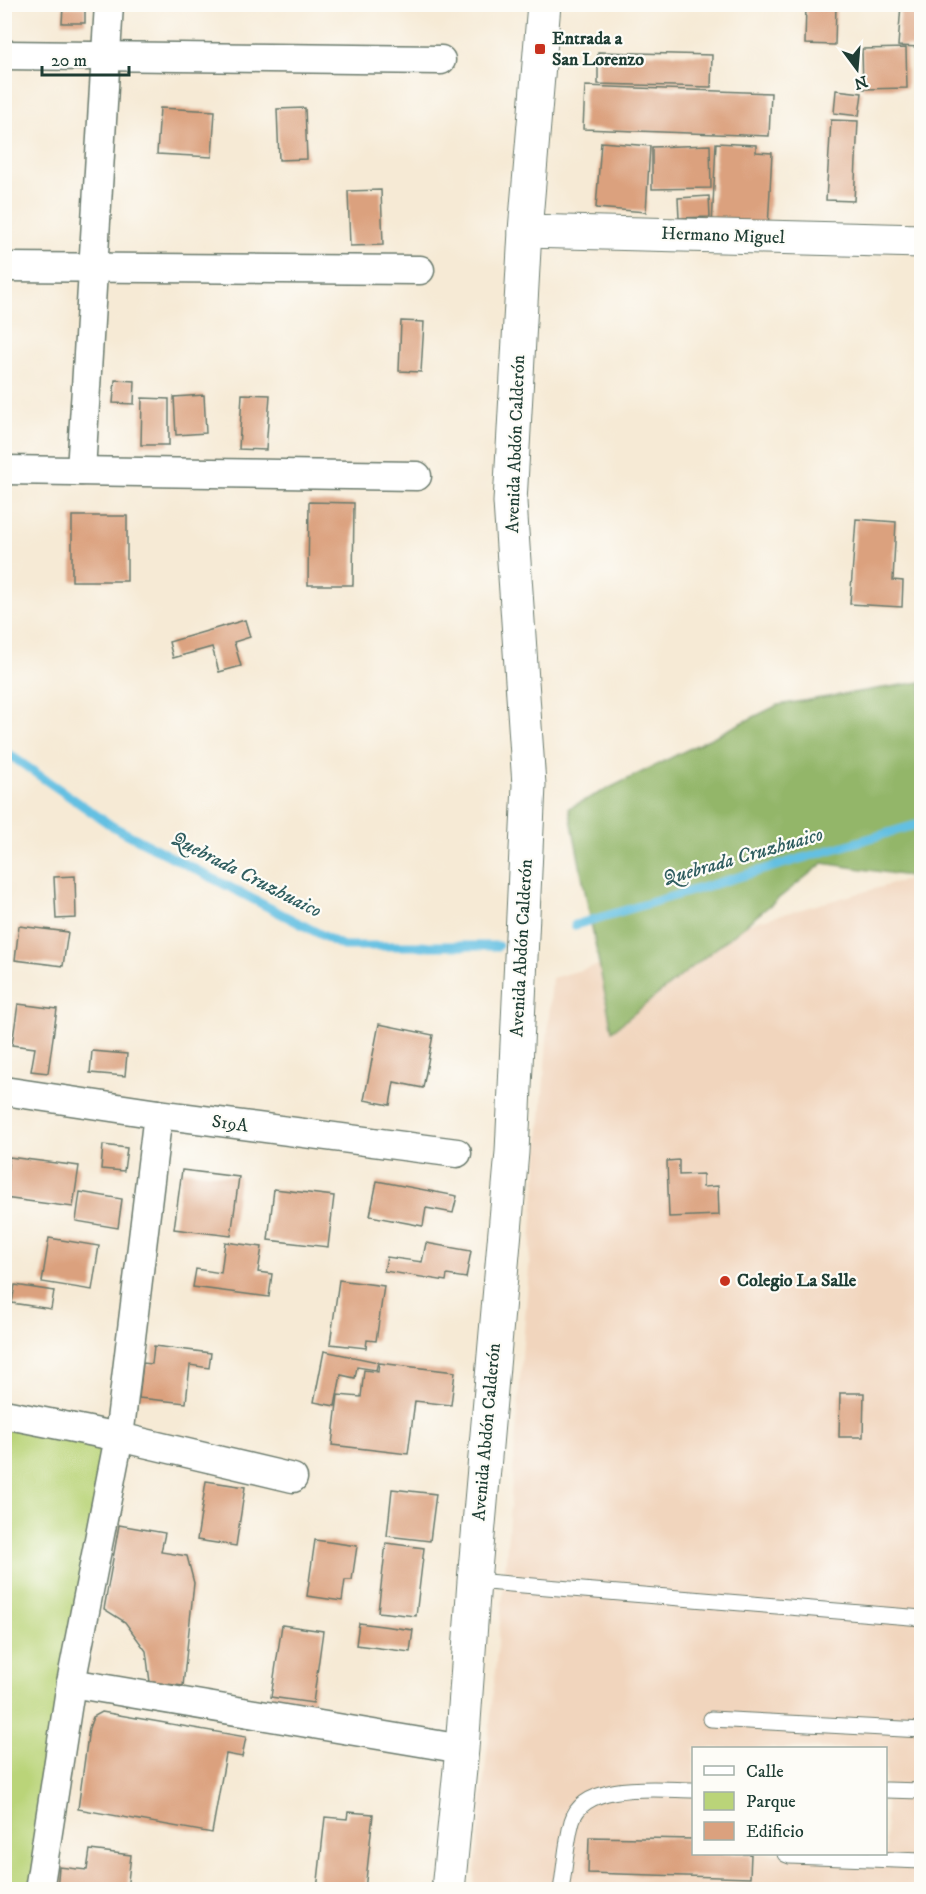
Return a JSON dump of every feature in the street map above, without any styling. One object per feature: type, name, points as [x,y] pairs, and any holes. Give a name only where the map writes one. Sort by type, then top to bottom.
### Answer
[{"type":"street","points":[[81,471],[109,4]]},
{"type":"street","name":"Avenida Abdón Calderón","points":[[448,1890],[512,1152],[530,785],[510,502],[525,231],[544,4]]},
{"type":"street","points":[[4,55],[441,60]]},
{"type":"street","name":"Hermano Miguel","points":[[525,231],[921,241]]},
{"type":"street","points":[[4,267],[420,270]]},
{"type":"street","points":[[4,470],[417,476]]},
{"type":"street","name":"S19A","points":[[4,1091],[158,1114],[457,1153]]},
{"type":"street","points":[[39,1890],[71,1683],[119,1437],[158,1114]]},
{"type":"street","points":[[4,1414],[119,1437],[292,1478]]},
{"type":"street","points":[[71,1683],[462,1749]]},
{"type":"lane","points":[[474,1581],[921,1618]]},
{"type":"lane","points":[[711,1719],[921,1730]]},
{"type":"lane","points":[[561,1890],[573,1819],[584,1805],[602,1795],[618,1790],[692,1790]]},
{"type":"lane","points":[[887,1791],[921,1791]]},
{"type":"lane","points":[[788,1855],[921,1861]]},
{"type":"shaded area","name":"Colegio La Salle","points":[[921,876],[921,1889],[473,1890],[504,1583],[552,978]]},
{"type":"green space","points":[[921,682],[921,878],[823,863],[612,1031],[569,808],[778,705]]},
{"type":"green space","points":[[4,1414],[119,1437],[39,1889],[5,1889]]},
{"type":"building","points":[[806,4],[836,4],[835,45],[805,44]]},
{"type":"building","points":[[901,4],[922,4],[921,47],[898,46]]},
{"type":"building","points":[[63,7],[85,7],[85,23],[62,23]]},
{"type":"building","points":[[906,48],[907,88],[863,89],[862,49]]},
{"type":"building","points":[[598,52],[712,55],[711,87],[598,84]]},
{"type":"building","points":[[585,86],[771,93],[769,136],[583,129]]},
{"type":"building","points":[[836,90],[862,93],[859,116],[834,113]]},
{"type":"building","points":[[160,108],[215,111],[212,157],[157,154]]},
{"type":"building","points":[[305,108],[307,159],[279,160],[277,109]]},
{"type":"building","points":[[831,120],[858,121],[854,201],[826,200]]},
{"type":"building","points":[[601,142],[650,146],[646,212],[596,208]]},
{"type":"building","points":[[716,143],[756,145],[756,152],[772,153],[768,228],[712,226]]},
{"type":"building","points":[[710,145],[711,188],[652,189],[652,147]]},
{"type":"building","points":[[381,190],[383,245],[350,246],[348,191]]},
{"type":"building","points":[[709,196],[710,217],[679,218],[678,198]]},
{"type":"building","points":[[401,321],[424,322],[421,372],[399,371]]},
{"type":"building","points":[[115,380],[135,381],[134,404],[113,403]]},
{"type":"building","points":[[242,394],[270,395],[266,450],[239,449]]},
{"type":"building","points":[[204,395],[206,433],[176,435],[174,397]]},
{"type":"building","points":[[142,398],[169,399],[169,445],[141,445]]},
{"type":"building","points":[[309,502],[354,503],[353,585],[308,585]]},
{"type":"building","points":[[72,516],[127,516],[127,581],[72,581]]},
{"type":"building","points":[[856,519],[896,522],[893,580],[903,581],[902,607],[850,604]]},
{"type":"building","points":[[245,620],[250,637],[234,642],[241,666],[219,672],[212,647],[173,658],[169,642]]},
{"type":"building","points":[[75,876],[76,918],[56,919],[54,877]]},
{"type":"building","points":[[19,926],[68,932],[63,966],[15,960]]},
{"type":"building","points":[[18,1004],[57,1009],[48,1073],[31,1071],[35,1048],[12,1045]]},
{"type":"building","points":[[379,1024],[433,1035],[423,1088],[394,1082],[390,1105],[364,1100]]},
{"type":"building","points":[[92,1051],[127,1054],[125,1076],[90,1073]]},
{"type":"building","points":[[103,1145],[127,1148],[124,1171],[101,1169]]},
{"type":"building","points":[[9,1157],[79,1166],[73,1207],[4,1198],[4,1174],[7,1174]]},
{"type":"building","points":[[679,1160],[679,1175],[703,1174],[703,1187],[718,1186],[719,1215],[669,1217],[667,1161]]},
{"type":"building","points":[[182,1170],[239,1177],[231,1236],[174,1229]]},
{"type":"building","points":[[377,1181],[457,1196],[453,1213],[426,1208],[423,1226],[370,1216]]},
{"type":"building","points":[[274,1189],[334,1196],[328,1247],[268,1240]]},
{"type":"building","points":[[80,1192],[122,1199],[118,1228],[76,1221]]},
{"type":"building","points":[[49,1238],[99,1246],[92,1290],[42,1282]]},
{"type":"building","points":[[225,1242],[262,1247],[258,1272],[272,1274],[269,1297],[193,1287],[196,1269],[221,1273]]},
{"type":"building","points":[[426,1243],[471,1251],[466,1278],[447,1275],[446,1281],[384,1271],[387,1257],[422,1262]]},
{"type":"building","points":[[339,1280],[384,1286],[376,1341],[367,1340],[366,1348],[330,1344]]},
{"type":"building","points":[[15,1285],[54,1291],[51,1309],[12,1303]]},
{"type":"building","points":[[154,1346],[211,1353],[209,1368],[190,1365],[186,1403],[139,1398],[143,1363],[152,1364]]},
{"type":"building","points":[[324,1351],[378,1362],[376,1370],[357,1367],[355,1378],[341,1375],[335,1406],[314,1402]]},
{"type":"building","points":[[379,1363],[455,1372],[451,1405],[415,1401],[408,1454],[332,1445],[338,1395],[361,1397],[364,1370],[378,1372]]},
{"type":"building","points":[[840,1393],[864,1393],[863,1437],[839,1437]]},
{"type":"building","points":[[206,1481],[245,1487],[236,1546],[197,1540]]},
{"type":"building","points":[[392,1489],[436,1494],[430,1541],[387,1536]]},
{"type":"building","points":[[119,1525],[165,1533],[161,1552],[187,1556],[194,1583],[183,1686],[150,1682],[146,1651],[125,1622],[104,1609]]},
{"type":"building","points":[[315,1540],[357,1546],[352,1580],[345,1580],[342,1601],[307,1596]]},
{"type":"building","points":[[386,1543],[424,1548],[416,1616],[378,1612]]},
{"type":"building","points":[[359,1623],[413,1630],[410,1652],[356,1645]]},
{"type":"building","points":[[282,1625],[323,1631],[313,1703],[271,1697]]},
{"type":"building","points":[[102,1712],[246,1737],[242,1757],[226,1754],[212,1833],[78,1809],[89,1728],[93,1717]]},
{"type":"building","points":[[348,1812],[373,1814],[365,1890],[317,1890],[325,1817],[347,1819]]},
{"type":"building","points":[[589,1837],[692,1839],[692,1855],[751,1855],[750,1878],[588,1873]]},
{"type":"building","points":[[90,1850],[131,1855],[127,1890],[57,1890],[59,1867],[87,1870]]},
{"type":"waterway","name":"Quebrada Cruzhuaico","points":[[4,751],[112,826],[343,946],[498,946]]},
{"type":"waterway","name":"Quebrada Cruzhuaico","points":[[575,925],[922,823]]},
{"type":"place","name":"Entrada a San Lorenzo","points":[[540,49]]},
{"type":"place","name":"Colegio La Salle","points":[[725,1281]]}]
